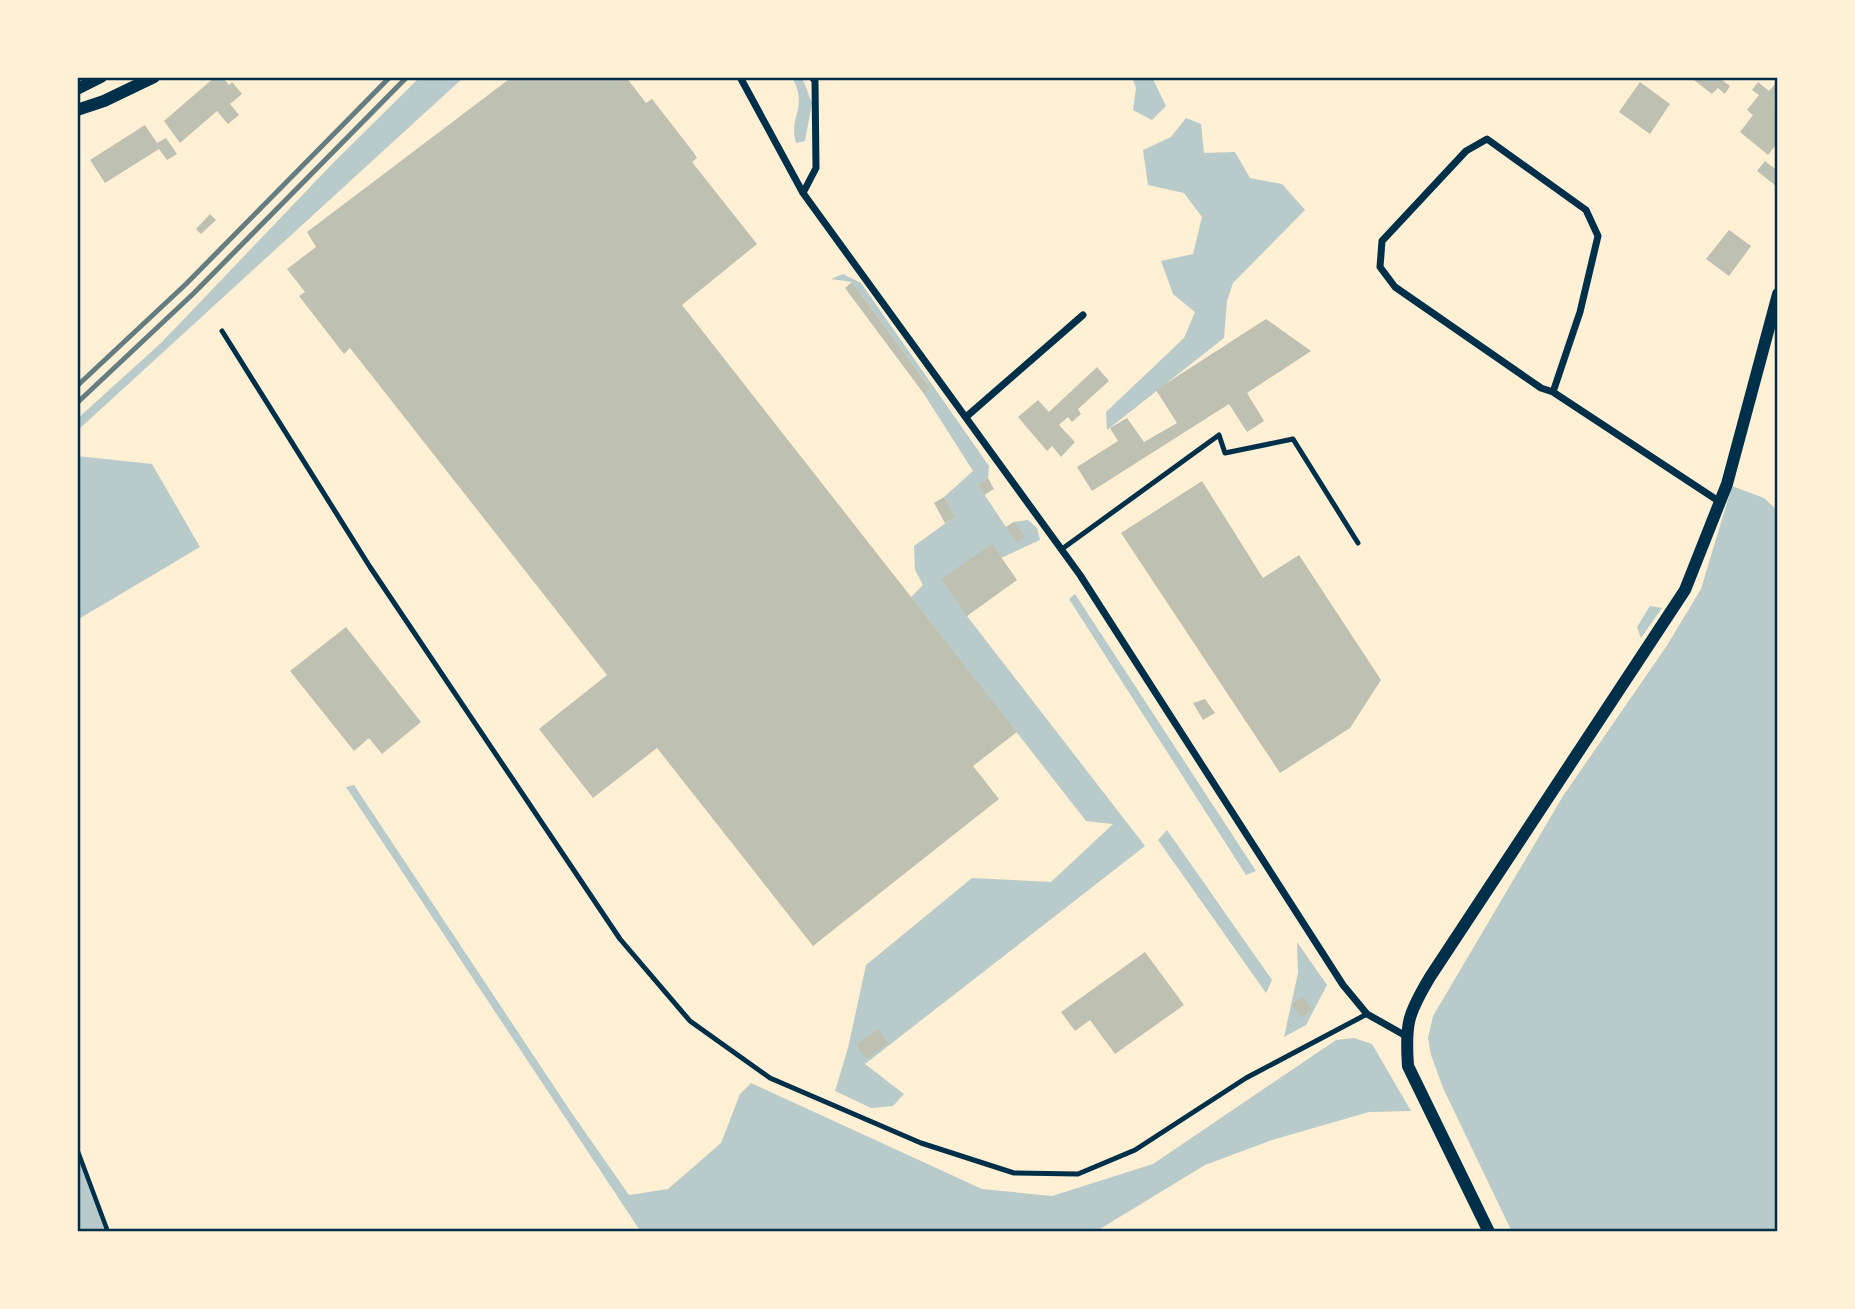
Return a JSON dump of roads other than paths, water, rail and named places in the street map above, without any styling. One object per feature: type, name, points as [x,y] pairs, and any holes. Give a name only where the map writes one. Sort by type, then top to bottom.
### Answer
[{"type":"street","points":[[77,89],[101,77]]},
{"type":"street","points":[[77,110],[104,101],[139,81],[154,77]]},
{"type":"street","points":[[740,77],[803,193],[1080,575],[1329,964],[1367,1014],[1406,1036]]},
{"type":"street","points":[[803,193],[816,168],[815,81],[812,77]]},
{"type":"street","points":[[1553,392],[1580,312],[1598,236],[1586,210],[1487,139],[1466,152],[1382,241],[1380,267],[1395,287],[1541,388],[1553,392],[1720,502]]},
{"type":"street","points":[[1489,1232],[1408,1066],[1406,1036],[1411,1012],[1430,978],[1685,590],[1727,484],[1778,293]]},
{"type":"street","points":[[966,417],[1083,315]]},
{"type":"lane","points":[[222,331],[370,568],[621,939],[690,1021],[770,1078],[921,1143],[1014,1173],[1078,1174],[1135,1150],[1246,1078],[1367,1014]]},
{"type":"lane","points":[[1062,549],[1219,435],[1225,453],[1293,439],[1358,543]]},
{"type":"railway","points":[[77,386],[186,284],[390,77]]},
{"type":"railway","points":[[77,403],[194,293],[407,77]]}]
